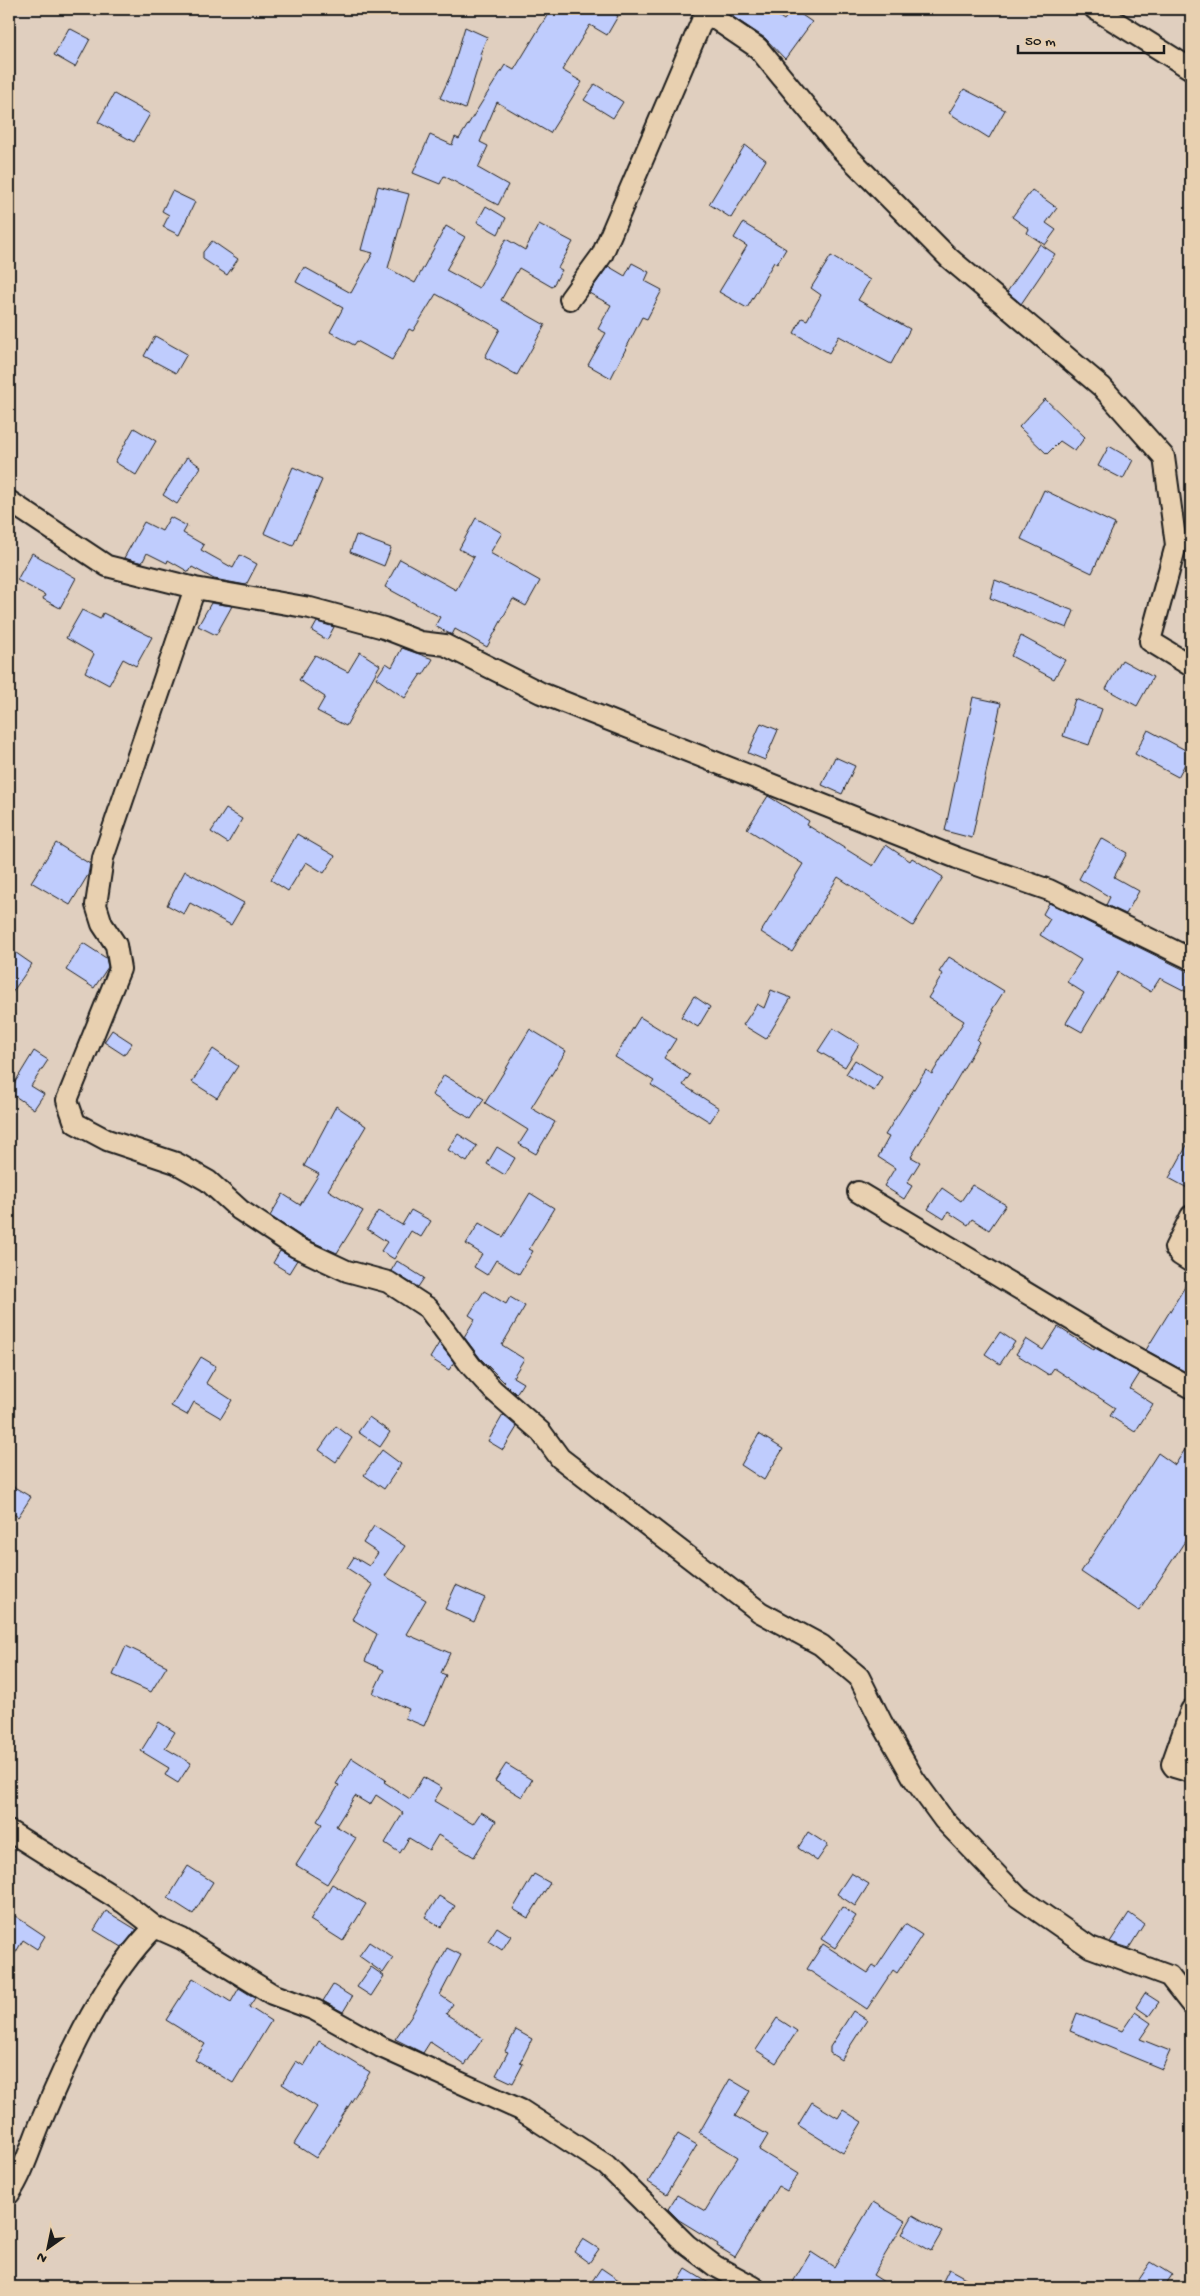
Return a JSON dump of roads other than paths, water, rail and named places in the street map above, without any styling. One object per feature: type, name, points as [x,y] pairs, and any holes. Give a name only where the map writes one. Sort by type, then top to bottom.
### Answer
[{"type":"street","points":[[1095,9],[1191,69]]},
{"type":"street","points":[[570,299],[602,256],[706,10],[758,48],[839,147],[949,258],[1102,387],[1164,457],[1176,545],[1150,640],[1191,666]]},
{"type":"street","points":[[9,501],[107,566],[195,588],[310,608],[384,628],[420,642],[445,645],[541,693],[568,704],[957,858],[1049,890],[1191,959]]},
{"type":"street","points":[[195,588],[103,858],[96,906],[102,924],[116,945],[120,969],[67,1100],[75,1123],[107,1140],[176,1163],[208,1181],[240,1210],[296,1247],[347,1271],[388,1282],[428,1308],[471,1366],[493,1390],[541,1432],[560,1458],[760,1612],[821,1645],[859,1677],[882,1723],[914,1779],[944,1820],[1018,1896],[1090,1947],[1169,1976],[1191,2004]]},
{"type":"street","points":[[858,1192],[1120,1349],[1191,1388]]},
{"type":"street","points":[[1191,1216],[1175,1248],[1180,1255],[1191,1262]]},
{"type":"street","points":[[1191,1710],[1172,1764],[1174,1767],[1191,1772]]},
{"type":"street","points":[[9,1831],[124,1903],[155,1927],[182,1939],[272,1994],[315,2010],[381,2047],[521,2110],[606,2165],[687,2245],[715,2266],[754,2287]]},
{"type":"street","points":[[9,2194],[67,2062],[97,2004],[144,1939],[155,1927]]}]
